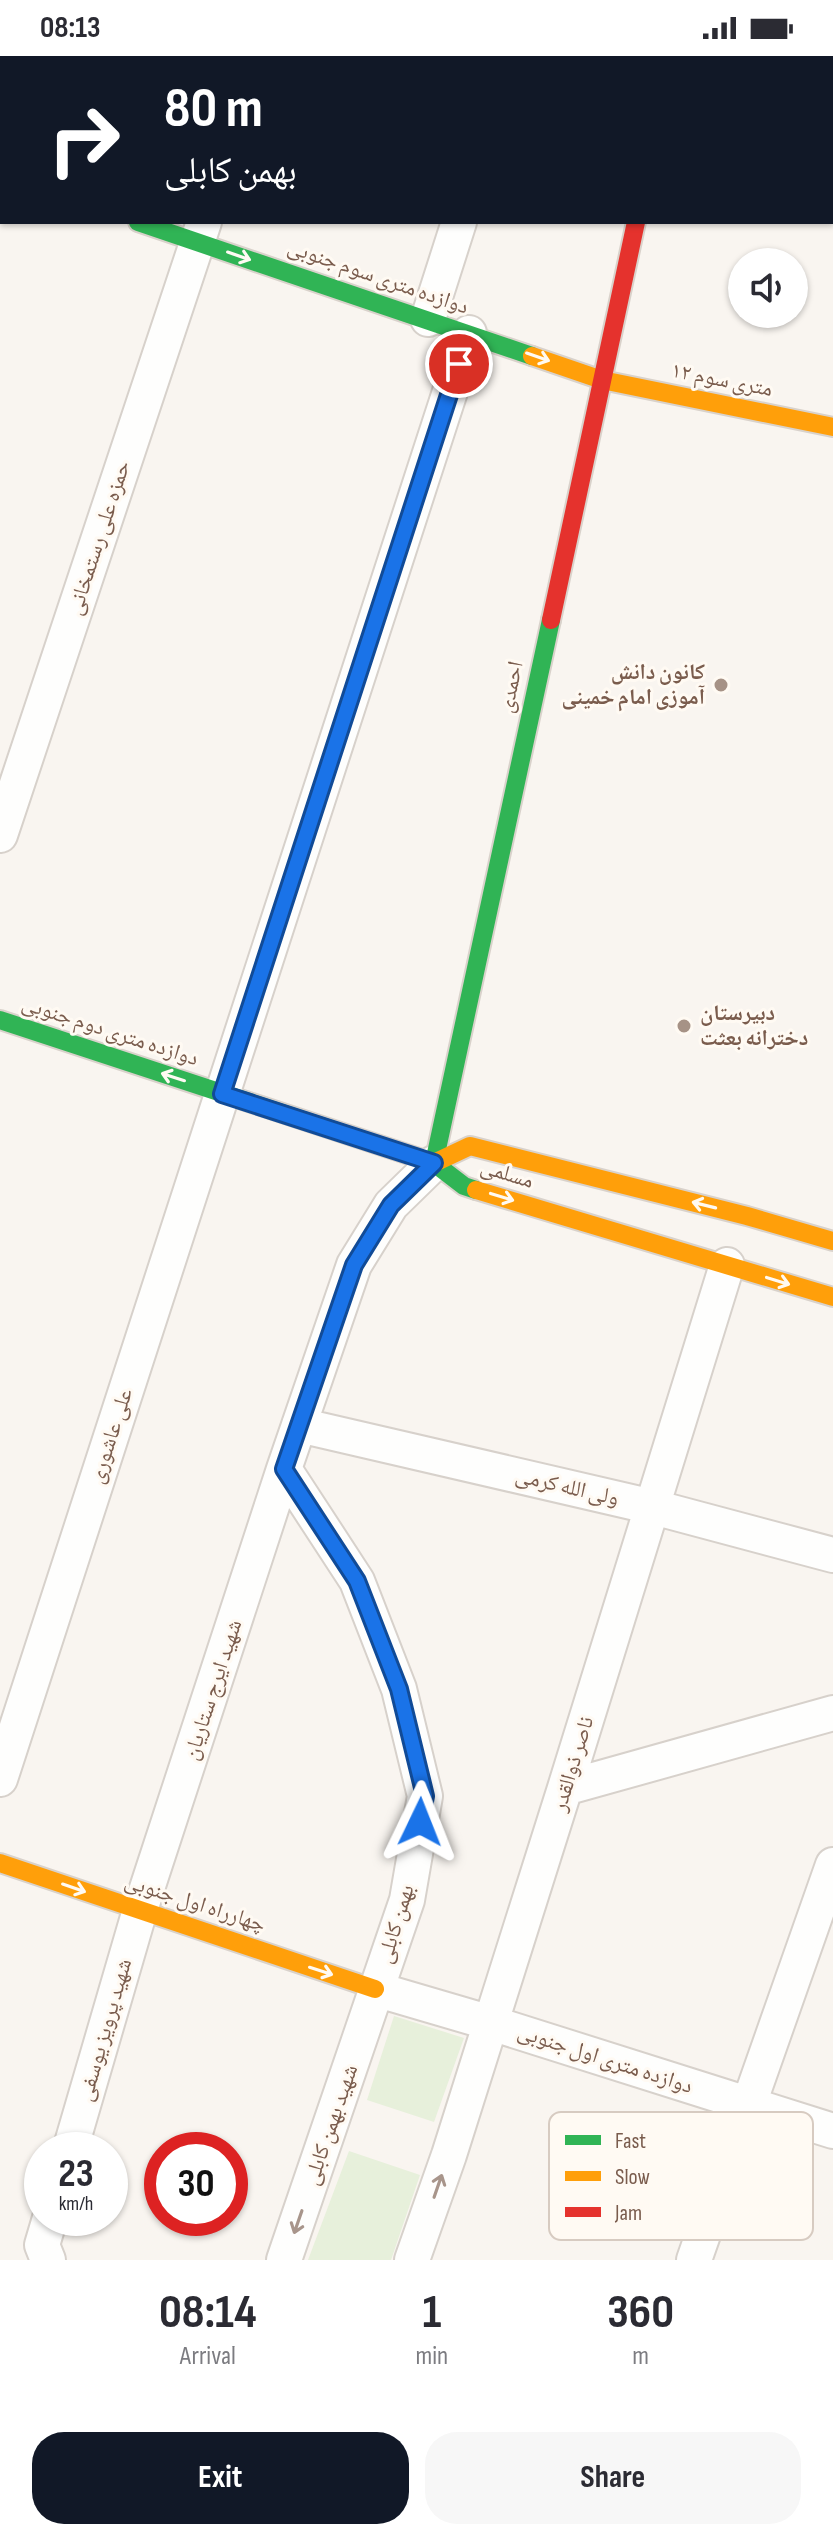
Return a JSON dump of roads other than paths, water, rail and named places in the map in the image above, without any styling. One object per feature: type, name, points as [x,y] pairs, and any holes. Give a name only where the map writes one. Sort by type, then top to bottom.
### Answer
[{"type":"main road","name":"دوازده متری سوم جنوبی","points":[[151,224],[201,232],[428,319],[602,380]]},
{"type":"main road","name":"احمدی","points":[[434,1163],[636,224]]},
{"type":"main road","name":"۱۲ متری سوم","points":[[602,380],[833,427]]},
{"type":"main road","name":"دوازده متری دوم جنوبی","points":[[0,1020],[434,1163]]},
{"type":"main road","name":"مسلمی","points":[[833,1241],[747,1216],[470,1146],[434,1163],[464,1186],[833,1297]]},
{"type":"main road","name":"چهارراه اول جنوبی","points":[[0,1863],[375,1989]]},
{"type":"street","points":[[428,319],[458,224]]},
{"type":"street","name":"حمزه علی رستمخانی","points":[[0,835],[201,232]]},
{"type":"street","name":"علی عاشوری","points":[[0,1779],[469,333]]},
{"type":"street","points":[[284,1469],[354,1265],[391,1205],[434,1163]]},
{"type":"street","name":"ناصر ذوالقدر","points":[[412,2260],[491,2023],[727,1265]]},
{"type":"street","name":"ولی الله کرمی","points":[[299,1425],[653,1507],[833,1555]]},
{"type":"street","name":"شهید ایرج ستاریان","points":[[140,1910],[284,1469]]},
{"type":"street","name":"بهمن کابلی","points":[[284,1469],[357,1581],[399,1689],[425,1796],[407,1900],[375,1989]]},
{"type":"street","points":[[565,1788],[833,1713]]},
{"type":"street","points":[[746,2112],[833,1865]]},
{"type":"street","name":"شهید پرویز یوسفی","points":[[75,2132],[140,1910]]},
{"type":"street","name":"دوازده متری اول جنوبی","points":[[375,1989],[771,2112]]},
{"type":"street","name":"شهید بهمن کابلی","points":[[284,2260],[375,1989]]},
{"type":"street","name":"دوازده متری اول جنوبی","points":[[813,2125],[833,2131]]},
{"type":"street","points":[[45,2236],[42,2245],[48,2260]]},
{"type":"street","points":[[694,2260],[701,2240]]},
{"type":"place","name":"کانون دانش آموزی امام خمینی","points":[[721,685]]},
{"type":"place","name":"دبیرستان دخترانه بعثت","points":[[684,1026]]}]
